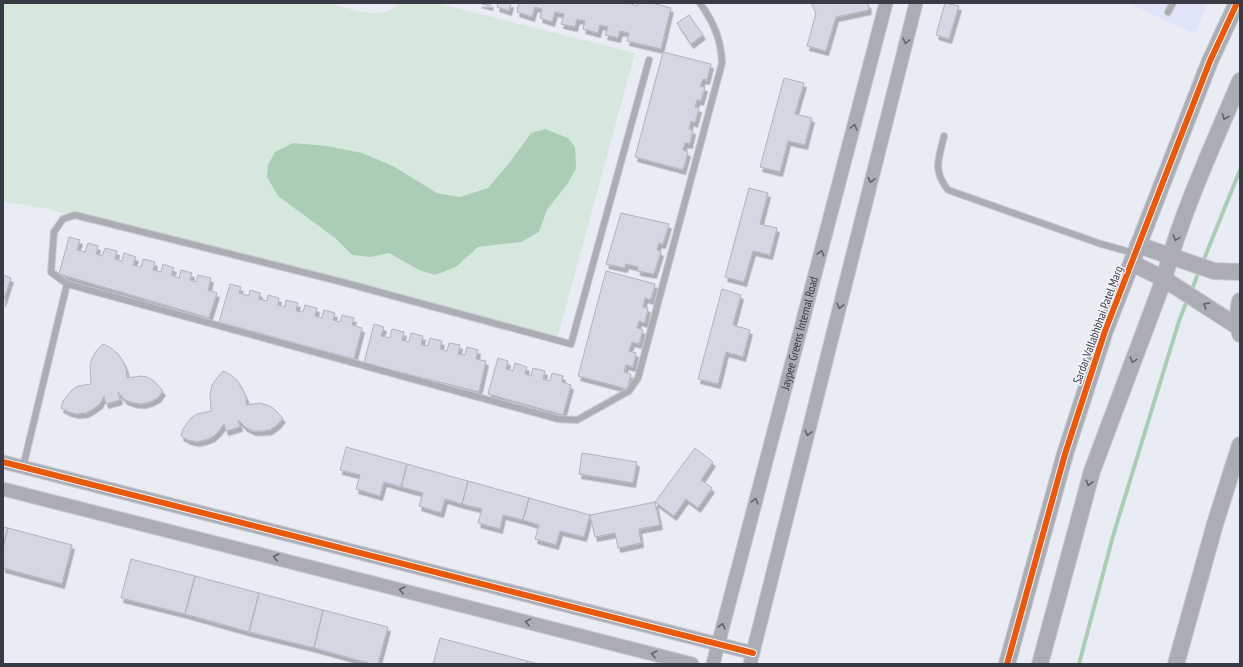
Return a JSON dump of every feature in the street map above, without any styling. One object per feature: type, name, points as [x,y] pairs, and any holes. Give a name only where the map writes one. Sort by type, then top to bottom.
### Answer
[{"type":"street","name":"Jaypee Greens Internal Road","points":[[712,664],[886,3]]},
{"type":"street","points":[[3,462],[718,644],[751,659],[916,3]]},
{"type":"street","name":"Sardar Vallabhbhai Patel Marg","points":[[1007,664],[1065,454],[1105,331],[1210,61],[1237,3]]},
{"type":"street","points":[[1040,664],[1092,471],[1164,279],[1170,256],[1190,199],[1240,82]]},
{"type":"street","points":[[1135,254],[1170,256],[1214,271],[1240,272]]},
{"type":"street","points":[[1135,254],[1164,279],[1240,329]]},
{"type":"street","points":[[1240,301],[1238,307],[1240,329]]},
{"type":"street","points":[[1176,664],[1215,524],[1240,445]]},
{"type":"street","points":[[3,489],[692,664]]},
{"type":"lane","points":[[649,60],[571,344],[342,282],[75,215],[63,218],[54,232],[51,272],[67,284],[558,419],[577,420],[629,391],[638,378],[722,63],[718,34],[700,3]]},
{"type":"lane","points":[[1168,12],[1173,3]]},
{"type":"lane","points":[[944,136],[938,164],[938,173],[948,190],[1101,244],[1135,254]]},
{"type":"lane","points":[[24,467],[67,284]]},
{"type":"shaded area","points":[[3,3],[330,3],[375,13],[392,9],[398,3],[436,3],[635,53],[557,340],[44,208],[3,202]],"holes":[[[545,129],[568,138],[568,183],[547,210],[539,232],[520,242],[478,247],[456,267],[419,270],[389,253],[352,255],[335,238],[310,219],[393,166],[437,193],[460,197],[488,188],[510,162],[531,133]]]},
{"type":"shaded area","points":[[1128,3],[1208,3],[1195,34]]},
{"type":"shaded area","points":[[545,129],[568,138],[575,147],[576,168],[568,183],[547,210],[539,232],[521,242],[478,247],[456,267],[435,275],[419,270],[389,253],[370,257],[352,255],[335,238],[278,196],[267,177],[268,165],[275,152],[293,143],[327,146],[362,153],[393,166],[437,193],[460,197],[488,188],[510,162],[531,133]]},
{"type":"building","points":[[479,3],[491,3],[490,6]]},
{"type":"building","points":[[498,3],[511,3],[509,11],[497,7]]},
{"type":"building","points":[[514,3],[632,3],[631,4],[637,6],[638,3],[652,3],[671,8],[661,49],[627,41],[629,33],[620,31],[618,38],[605,35],[608,27],[600,25],[598,33],[583,29],[585,21],[577,19],[575,27],[561,24],[564,14],[555,12],[552,22],[540,18],[542,9],[535,7],[532,17],[517,12],[519,4]]},
{"type":"building","points":[[811,3],[868,3],[869,10],[836,17],[826,51],[807,46],[816,13]]},
{"type":"building","points":[[945,3],[959,6],[949,39],[936,35]]},
{"type":"building","points":[[689,15],[703,35],[691,44],[677,23]]},
{"type":"building","points":[[663,52],[711,64],[707,80],[703,79],[700,86],[705,87],[701,101],[697,100],[695,107],[699,108],[695,123],[691,121],[689,129],[693,130],[690,144],[685,143],[683,150],[688,152],[683,170],[635,157]]},
{"type":"building","points":[[784,78],[804,83],[795,114],[812,118],[805,145],[788,141],[780,172],[760,167]]},
{"type":"building","points":[[749,188],[768,193],[760,224],[777,228],[770,255],[753,251],[744,282],[725,277]]},
{"type":"building","points":[[621,213],[669,224],[663,244],[659,243],[657,250],[661,252],[654,274],[638,271],[638,267],[626,264],[625,268],[606,264]]},
{"type":"building","points":[[69,237],[80,240],[77,250],[85,252],[88,243],[98,246],[96,254],[102,256],[105,248],[117,251],[115,259],[122,261],[124,253],[136,257],[133,265],[141,267],[143,259],[155,262],[153,270],[161,272],[163,264],[174,268],[171,275],[179,278],[181,270],[192,273],[190,280],[196,282],[198,275],[211,278],[208,290],[217,293],[209,318],[59,274]]},
{"type":"building","points":[[606,271],[655,284],[651,300],[645,298],[643,307],[648,308],[645,323],[639,321],[637,328],[643,330],[639,344],[632,342],[629,351],[636,353],[633,367],[626,365],[624,372],[631,374],[627,389],[578,376]]},
{"type":"building","points":[[3,275],[11,278],[3,302]]},
{"type":"building","points":[[230,284],[241,287],[239,293],[249,296],[250,290],[260,293],[259,299],[267,301],[268,295],[279,298],[278,305],[285,307],[286,300],[298,303],[296,311],[303,312],[305,305],[317,308],[315,316],[322,318],[324,310],[335,313],[333,320],[340,322],[342,315],[354,318],[352,325],[362,328],[354,359],[219,322]]},
{"type":"building","points":[[722,289],[741,295],[733,325],[750,330],[743,357],[726,352],[718,384],[698,379]]},
{"type":"building","points":[[374,324],[384,327],[381,336],[390,338],[392,329],[404,332],[402,340],[409,342],[411,333],[423,336],[421,345],[428,346],[430,338],[442,341],[440,349],[447,351],[449,343],[460,345],[458,354],[465,355],[467,347],[478,350],[476,359],[486,361],[479,392],[364,363]]},
{"type":"building","points":[[103,344],[111,348],[123,361],[127,378],[141,376],[147,377],[154,381],[163,391],[158,398],[142,404],[133,403],[125,400],[118,392],[120,400],[106,404],[104,396],[100,404],[86,413],[77,414],[61,408],[63,401],[72,390],[78,386],[91,384],[90,366],[92,358]]},
{"type":"building","points":[[498,358],[508,361],[506,369],[513,371],[515,363],[527,367],[525,374],[531,376],[533,368],[545,371],[543,379],[550,381],[552,373],[563,376],[562,382],[571,385],[563,415],[488,394]]},
{"type":"building","points":[[223,371],[238,381],[246,397],[246,405],[260,403],[267,405],[273,408],[283,418],[270,430],[253,431],[245,427],[238,420],[240,427],[226,431],[224,424],[213,437],[205,440],[197,442],[188,440],[181,436],[183,429],[191,418],[197,414],[211,411],[210,394],[212,385]]},
{"type":"building","points":[[346,447],[407,464],[401,487],[384,482],[380,496],[356,489],[360,475],[340,470]]},
{"type":"building","points":[[695,448],[713,462],[701,480],[712,488],[698,508],[686,499],[674,516],[655,502]]},
{"type":"building","points":[[582,453],[637,462],[633,483],[579,474]]},
{"type":"building","points":[[407,464],[468,481],[462,504],[445,499],[441,513],[419,506],[423,493],[401,487]]},
{"type":"building","points":[[468,481],[529,498],[523,520],[503,515],[500,529],[478,523],[482,509],[462,504]]},
{"type":"building","points":[[529,498],[590,515],[584,537],[560,531],[556,545],[535,539],[539,525],[523,520]]},
{"type":"building","points":[[655,502],[660,525],[639,529],[641,543],[618,548],[615,533],[595,537],[590,515]]},
{"type":"building","points":[[3,527],[8,528],[3,547]]},
{"type":"building","points":[[8,528],[72,545],[62,584],[3,568],[3,547]]},
{"type":"building","points":[[131,559],[195,576],[185,614],[121,598]]},
{"type":"building","points":[[195,576],[259,593],[249,632],[185,614]]},
{"type":"building","points":[[259,593],[323,610],[314,648],[249,632]]},
{"type":"building","points":[[323,610],[388,627],[378,664],[372,664],[314,648]]},
{"type":"building","points":[[440,638],[527,661],[527,664],[433,664]]},
{"type":"building","points":[[527,661],[539,664],[527,664]]},
{"type":"waterway","points":[[1202,264],[1240,170]]},
{"type":"waterway","points":[[1191,292],[1199,271]]},
{"type":"waterway","points":[[1079,664],[1113,536],[1179,321],[1188,298]]},
{"type":"cycle path","points":[[1007,664],[1065,454],[1105,331],[1210,61],[1237,3]]},
{"type":"cycle path","points":[[3,462],[753,653]]}]
